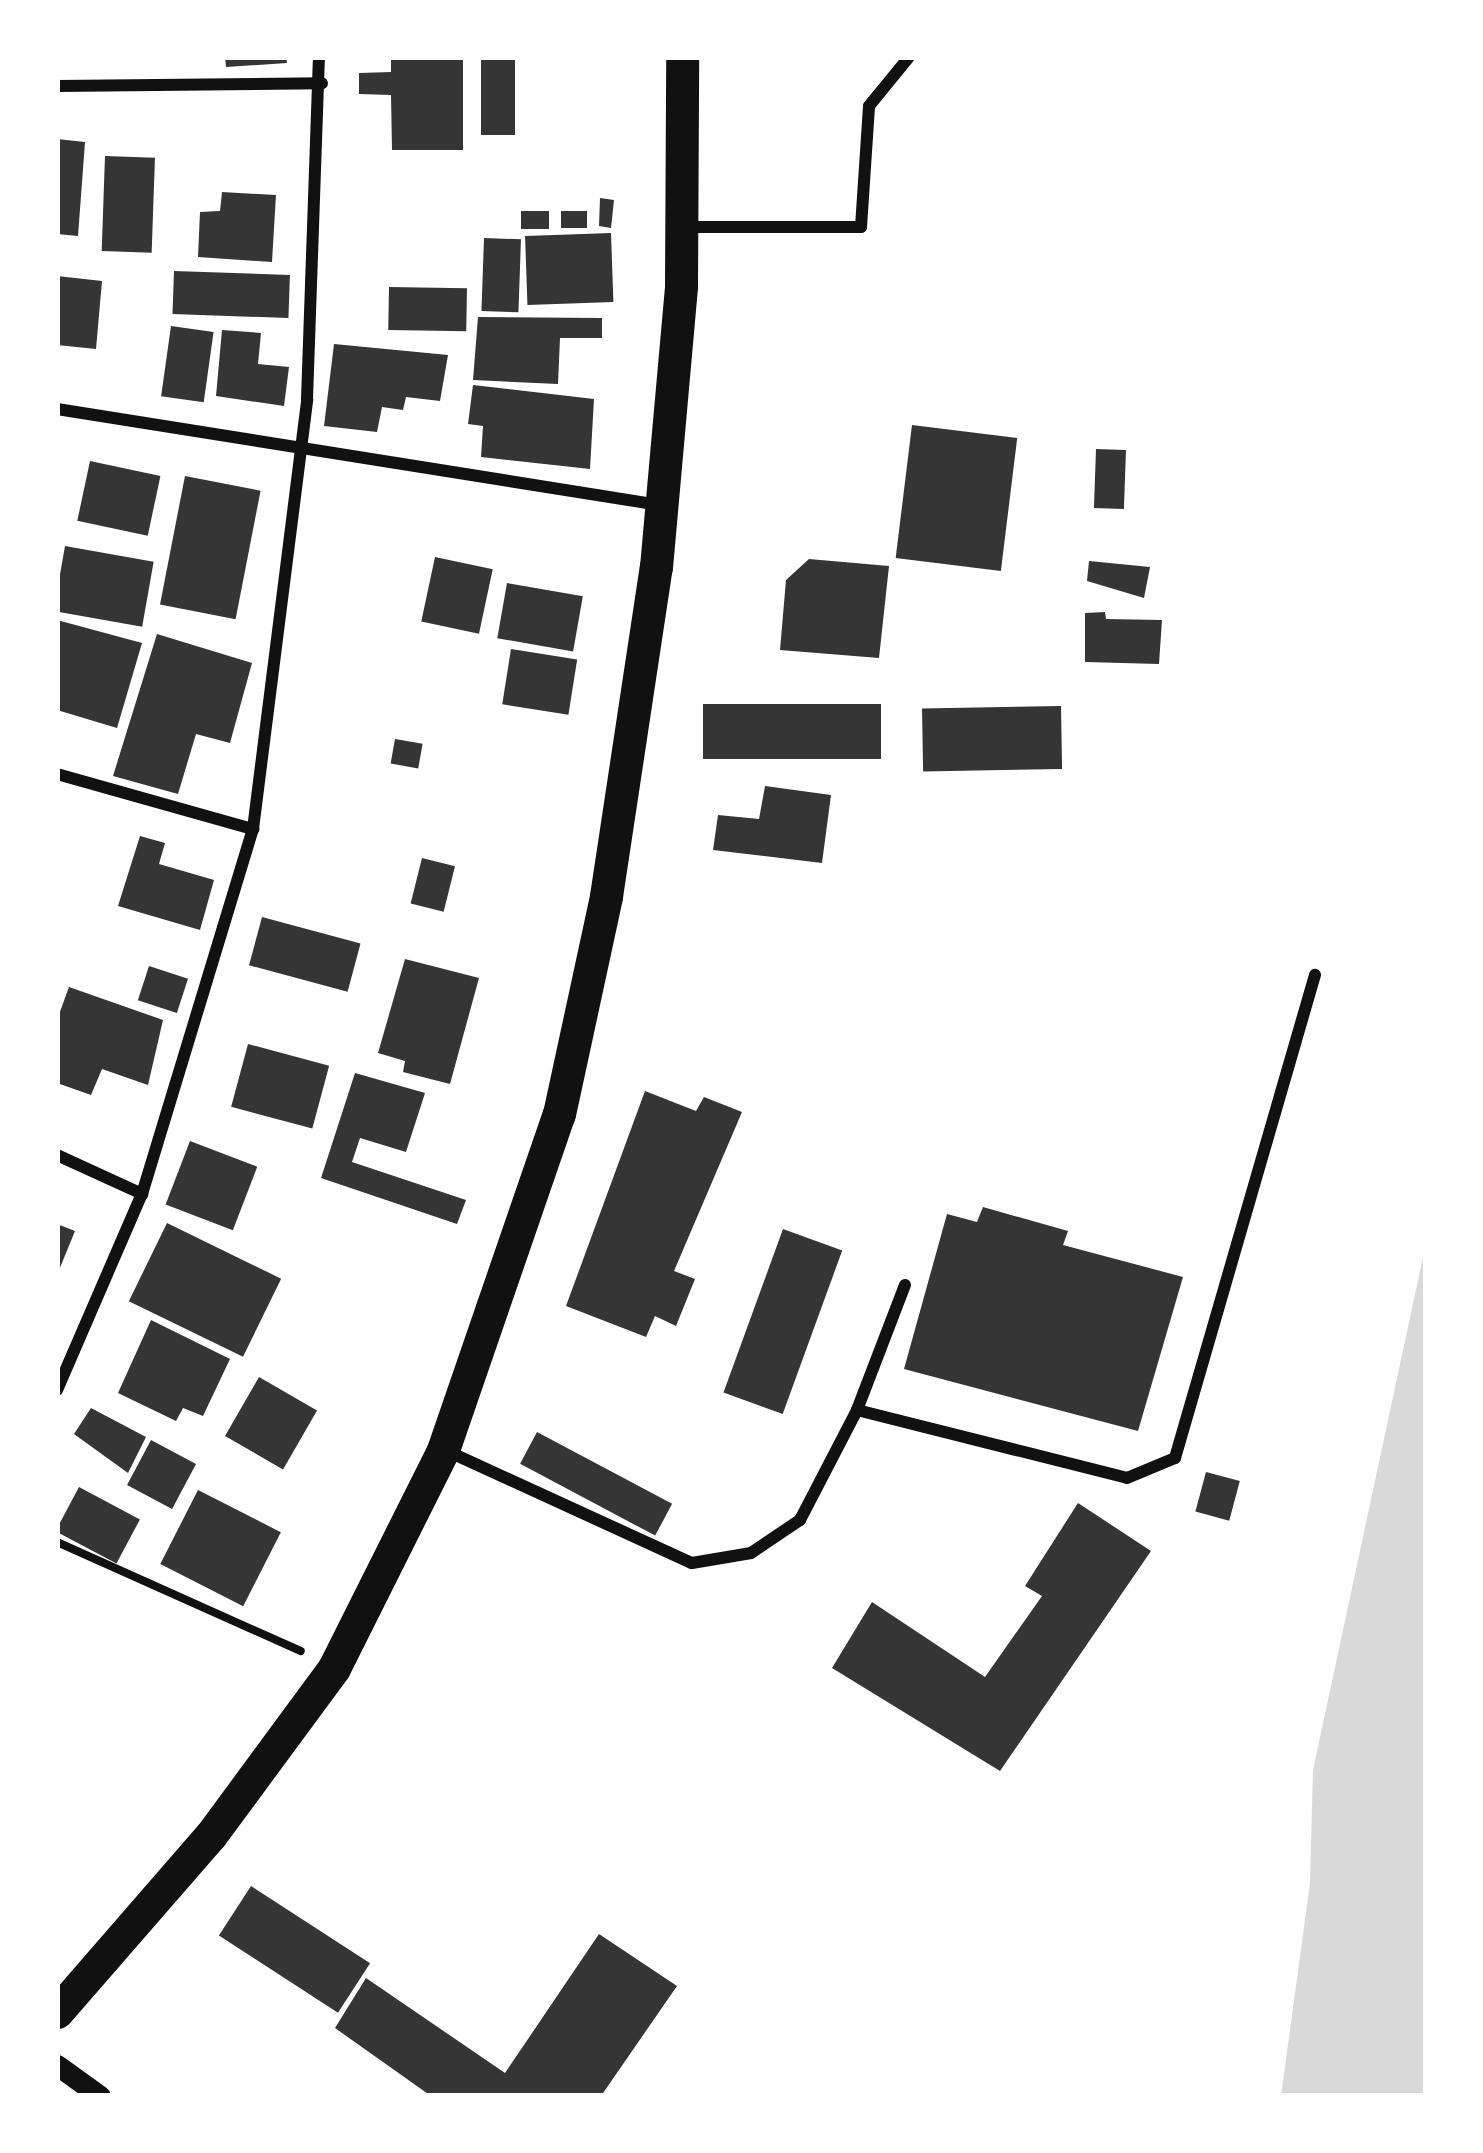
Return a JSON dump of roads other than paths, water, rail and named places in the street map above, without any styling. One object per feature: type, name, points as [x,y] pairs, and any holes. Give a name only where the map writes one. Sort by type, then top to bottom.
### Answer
[{"type":"highway","points":[[57,2012],[212,1835],[334,1668],[443,1450],[559,1114],[606,896],[663,505],[683,227],[682,57]]},
{"type":"street","points":[[57,1390],[142,1194],[253,829],[301,444],[322,83],[319,57]]},
{"type":"street","points":[[683,227],[861,227],[869,106],[909,57]]},
{"type":"street","points":[[57,86],[322,83]]},
{"type":"street","points":[[57,410],[301,444],[663,505]]},
{"type":"street","points":[[57,774],[253,829]]},
{"type":"street","points":[[857,1410],[1127,1478],[1175,1458],[1315,975]]},
{"type":"street","points":[[57,1155],[142,1194]]},
{"type":"street","points":[[443,1450],[692,1564],[751,1553],[800,1520],[857,1410],[904,1285]]},
{"type":"street","points":[[57,2065],[100,2096]]}]
